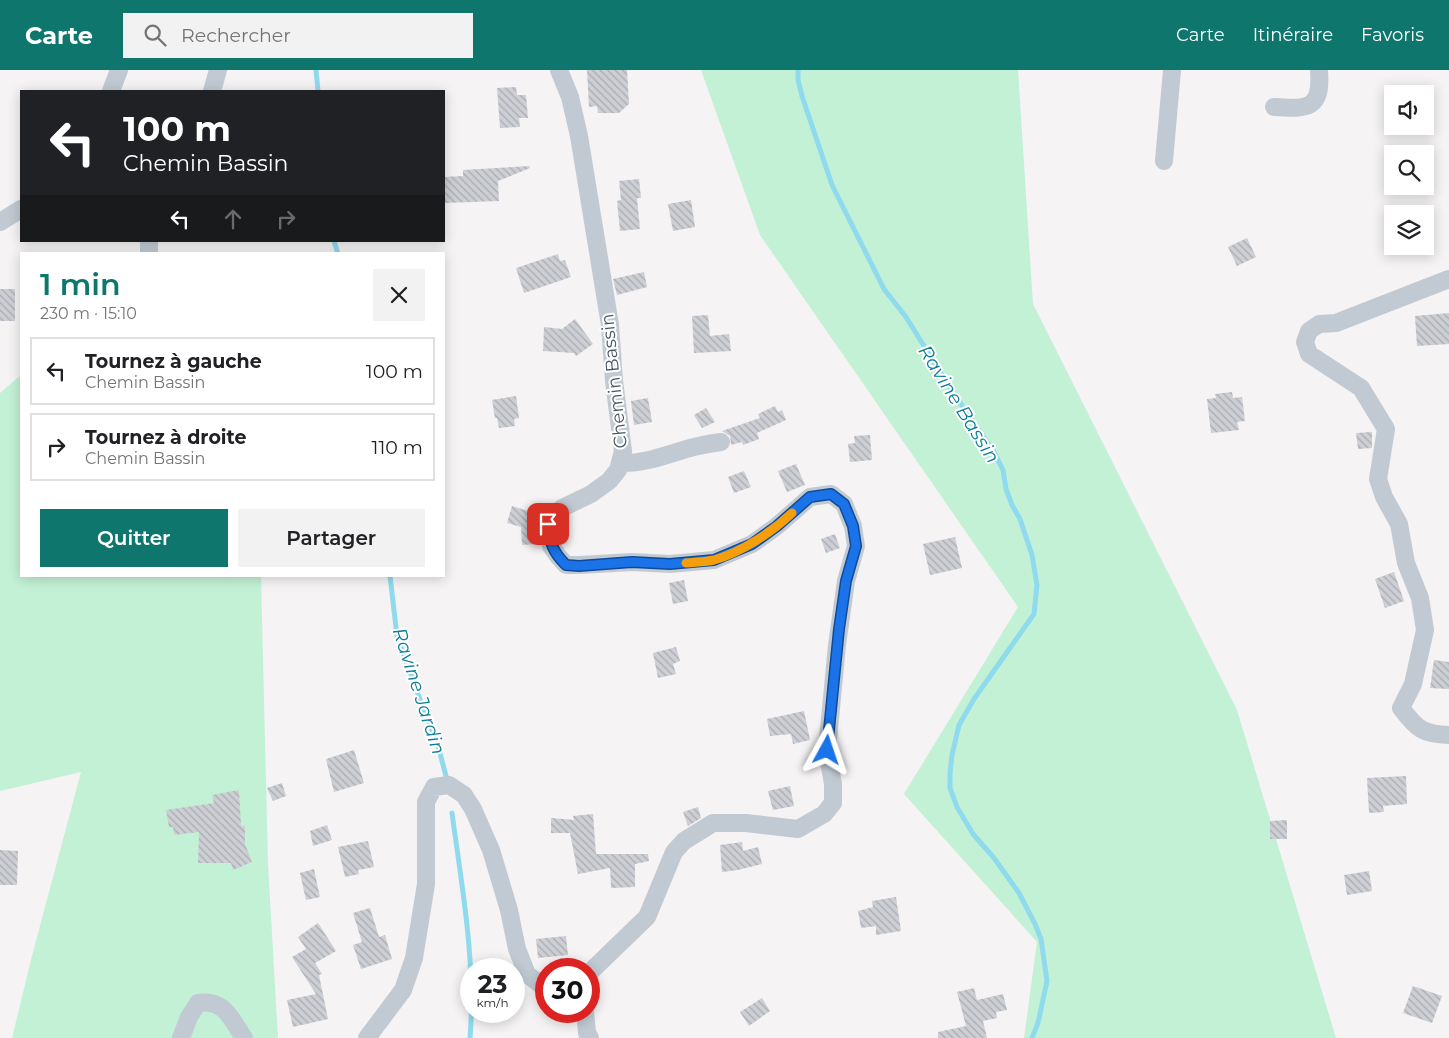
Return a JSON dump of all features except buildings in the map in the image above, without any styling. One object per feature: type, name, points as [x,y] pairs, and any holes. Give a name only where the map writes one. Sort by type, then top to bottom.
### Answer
[{"type":"street","points":[[111,90],[119,70]]},
{"type":"street","points":[[212,90],[218,70]]},
{"type":"street","name":"Chemin Bassin","points":[[559,70],[570,97],[579,136],[610,325],[614,381],[623,451],[618,470],[609,481],[591,494],[562,508],[554,515],[548,524],[551,546],[566,565],[579,566],[632,562],[670,564],[714,560],[752,544],[777,526],[810,497],[831,494],[844,504],[853,526],[856,546],[846,581],[837,644],[827,750],[834,803],[824,814],[798,829],[746,823],[713,823],[684,841],[674,852],[647,917],[600,962]]},
{"type":"street","points":[[1164,161],[1172,70]]},
{"type":"street","points":[[1274,106],[1299,109],[1309,107],[1315,102],[1318,92],[1319,70]]},
{"type":"street","points":[[0,222],[20,210]]},
{"type":"street","points":[[1449,279],[1336,323],[1318,324],[1309,331],[1305,342],[1309,354],[1361,388],[1386,429],[1378,479],[1384,497],[1398,524],[1406,563],[1420,598],[1425,630],[1413,684],[1401,708],[1416,726],[1430,735],[1449,736]]},
{"type":"street","points":[[621,463],[632,463],[666,456],[693,447],[721,442]]},
{"type":"street","points":[[367,1038],[403,990],[414,958],[426,884],[426,802],[434,787],[449,785],[464,795],[473,809],[491,850],[509,910],[517,949],[527,974],[535,980]]},
{"type":"street","points":[[181,1038],[189,1017],[198,1003],[210,1001],[224,1008],[244,1038]]},
{"type":"street","points":[[586,1023],[587,1034],[590,1038]]},
{"type":"green space","points":[[701,70],[1018,70],[1033,304],[1237,710],[1336,1038],[1024,1038],[1037,942],[904,794],[1018,607],[760,235]]},
{"type":"green space","points":[[20,376],[20,577],[261,577],[268,864],[278,1038],[12,1038],[81,772],[0,791],[0,393]]},
{"type":"waterway","name":"Ravine Jardin","points":[[316,70],[318,90]]},
{"type":"waterway","name":"Ravine Bassin","points":[[798,70],[798,80],[802,96],[832,185],[884,289],[906,317],[954,394],[994,452],[1003,470],[1006,489],[1020,519],[1032,555],[1037,585],[1034,614],[974,699],[959,725],[950,773],[950,788],[957,807],[973,834],[994,858],[1019,893],[1041,939],[1047,981],[1038,1023],[1032,1038]]},
{"type":"waterway","name":"Ravine Jardin","points":[[334,242],[337,252]]},
{"type":"waterway","name":"Ravine Jardin","points":[[390,577],[397,636],[437,742],[446,776]]},
{"type":"waterway","name":"Ravine Jardin","points":[[452,813],[470,953],[470,1038]]},
{"type":"slow traffic","points":[[686,563],[714,560],[752,544],[792,513]]},
{"type":"route","points":[[548,524],[551,546],[566,565],[579,566],[609,562],[670,564],[714,560],[752,544],[777,526],[810,497],[831,494],[844,504],[853,526],[856,546],[846,581],[839,629],[827,750]]}]
